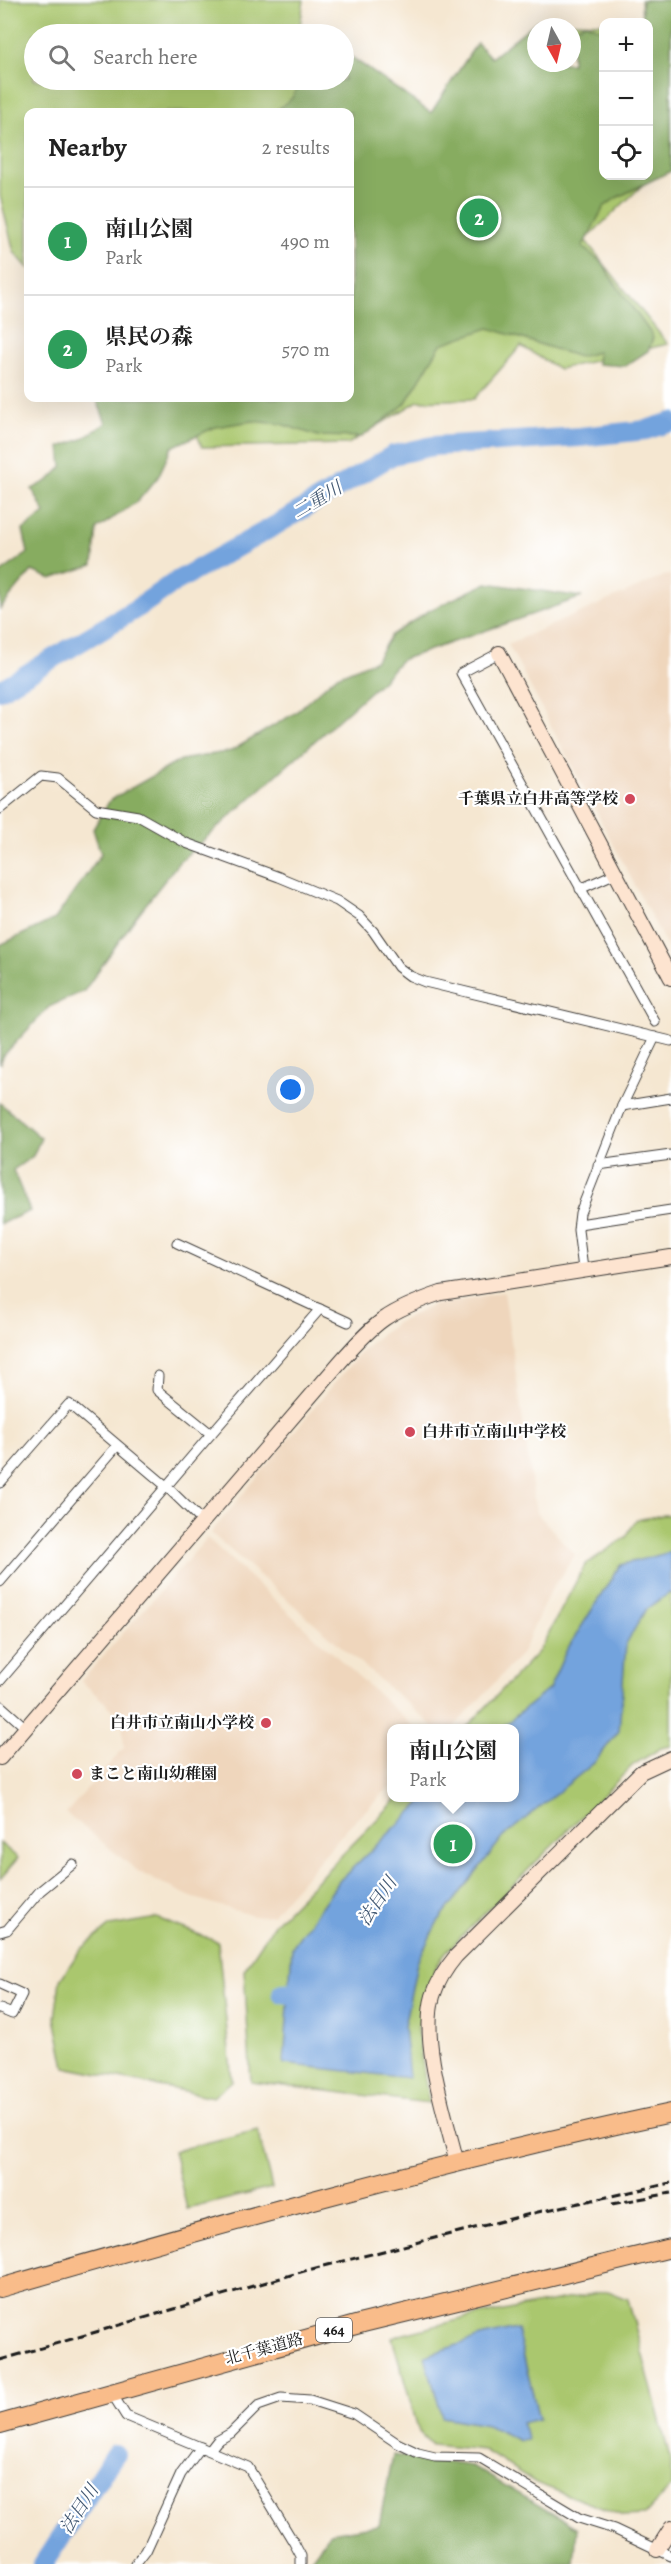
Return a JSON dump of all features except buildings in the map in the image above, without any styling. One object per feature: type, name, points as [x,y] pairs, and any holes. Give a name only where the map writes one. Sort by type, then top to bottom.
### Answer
[{"type":"highway","points":[[0,2288],[186,2234],[457,2163],[671,2113]]},
{"type":"highway","name":"北千葉道路","points":[[0,2424],[363,2323],[671,2248]]},
{"type":"street","points":[[655,1022],[461,673],[500,653],[671,978]]},
{"type":"street","points":[[0,809],[41,776],[57,778],[96,809],[138,816],[186,843],[337,901],[359,916],[373,931],[398,967],[410,976],[425,982],[671,1041]]},
{"type":"street","points":[[580,889],[616,873]]},
{"type":"street","points":[[583,1269],[580,1213],[622,1106],[654,1037]]},
{"type":"street","points":[[622,1106],[671,1098]]},
{"type":"street","points":[[598,1165],[671,1155]]},
{"type":"street","points":[[579,1224],[671,1210]]},
{"type":"street","points":[[177,1243],[348,1322]]},
{"type":"street","points":[[0,1758],[360,1340],[385,1316],[405,1305],[441,1293],[671,1257]]},
{"type":"street","points":[[0,1681],[320,1309]]},
{"type":"street","points":[[158,1376],[157,1390],[211,1434]]},
{"type":"street","points":[[0,1483],[69,1404],[166,1486],[203,1522]]},
{"type":"street","points":[[0,1582],[117,1446]]},
{"type":"street","points":[[0,1706],[26,1728]]},
{"type":"street","points":[[457,2163],[432,2051],[431,2009],[439,1980],[456,1956],[641,1772],[671,1758]]},
{"type":"street","points":[[0,1932],[7,1930],[40,1891],[73,1864]]},
{"type":"street","points":[[0,1984],[22,1994],[12,2014],[0,2009]]},
{"type":"street","points":[[111,2392],[126,2416],[248,2467],[294,2543],[301,2556],[301,2564]]},
{"type":"street","points":[[136,2564],[146,2552],[181,2474],[206,2449],[231,2433],[258,2406],[281,2398],[310,2400],[354,2414],[397,2443],[418,2453],[435,2457],[479,2458],[579,2518],[614,2529],[671,2556]]},
{"type":"street","points":[[657,2550],[671,2528]]},
{"type":"shaded area","name":"千葉県立白井高等学校","points":[[671,575],[671,954],[508,644],[664,576]]},
{"type":"shaded area","name":"白井市立南山中学校","points":[[504,1292],[536,1512],[575,1555],[548,1595],[522,1653],[457,1724],[430,1724],[211,1533],[361,1351],[397,1323],[433,1305]]},
{"type":"shaded area","name":"白井市立南山小学校","points":[[207,1538],[411,1724],[387,1724],[387,1790],[349,1826],[272,1915],[254,1916],[191,1897],[139,1872],[66,1813],[124,1748],[122,1718],[81,1681]]},
{"type":"green space","points":[[0,0],[304,0],[300,24],[24,24],[24,90],[354,90],[354,59],[431,113],[477,43],[491,58],[527,29],[527,72],[581,72],[581,22],[599,23],[599,180],[648,180],[585,240],[668,344],[559,369],[521,346],[474,399],[418,401],[348,444],[202,447],[184,402],[354,402],[354,108],[24,108],[24,263],[14,252],[0,196]]},
{"type":"green space","points":[[641,0],[671,0],[671,158],[653,175],[653,18],[642,18]]},
{"type":"green space","points":[[642,0],[671,0],[671,171],[653,180],[653,18],[642,18]]},
{"type":"green space","points":[[586,23],[599,28],[599,180],[653,180],[616,198],[604,207],[582,247],[604,264],[609,275],[650,332],[653,338],[648,351],[625,366],[597,364],[598,352],[579,357],[489,328],[441,344],[405,404],[362,437],[318,436],[281,424],[252,421],[215,427],[172,447],[158,477],[138,501],[97,529],[93,565],[51,579],[32,571],[0,609],[0,573],[28,553],[23,530],[45,513],[32,489],[49,480],[62,467],[60,447],[82,439],[106,423],[98,402],[354,402],[354,108],[280,108],[292,98],[296,90],[354,90],[354,59],[431,113],[477,43],[491,58],[527,29],[527,72],[581,72],[581,25]]},
{"type":"green space","points":[[487,583],[582,597],[401,660],[383,680],[179,862],[136,917],[84,991],[49,1007],[4,1055],[0,1064],[0,945],[55,919],[101,854],[93,829],[110,800],[181,760],[231,751],[295,713],[335,677],[376,660],[391,635],[430,610]]},
{"type":"green space","points":[[0,1103],[41,1138],[33,1156],[13,1170],[30,1211],[0,1224]]},
{"type":"green space","points":[[671,1515],[671,1746],[661,1748],[633,1765],[445,1953],[435,1969],[417,2030],[429,2103],[251,2082],[244,1970],[275,1923],[394,1802],[519,1802],[519,1724],[470,1724],[539,1651],[585,1565],[626,1537],[636,1520]]},
{"type":"green space","points":[[0,1843],[18,1858],[0,1879]]},
{"type":"green space","points":[[157,1918],[218,1942],[232,2081],[213,2097],[65,2067],[55,2018],[60,1980],[80,1950],[110,1926]]},
{"type":"green space","points":[[258,2130],[272,2188],[187,2209],[173,2151]]},
{"type":"green space","points":[[608,2291],[628,2299],[671,2462],[671,2487],[645,2515],[623,2516],[536,2483],[484,2450],[432,2445],[419,2432],[392,2337],[466,2318]]},
{"type":"green space","points":[[393,2455],[472,2466],[577,2528],[574,2564],[307,2564],[330,2533],[379,2525]]},
{"type":"water","points":[[671,1552],[671,1592],[646,1609],[626,1644],[619,1731],[594,1763],[503,1837],[437,1923],[417,1963],[404,2027],[409,2078],[284,2064],[292,1947],[340,1880],[422,1802],[519,1802],[519,1724],[506,1724],[549,1689],[566,1651],[620,1565]]},
{"type":"water","points":[[517,2329],[539,2419],[521,2423],[528,2440],[520,2441],[487,2425],[442,2417],[425,2356],[484,2336]]},
{"type":"waterway","name":"二重川","points":[[0,690],[139,607],[173,583],[393,455],[433,446],[580,437],[646,430],[671,422]]},
{"type":"waterway","name":"法目川","points":[[282,1993],[313,1997]]},
{"type":"waterway","name":"法目川","points":[[43,2564],[115,2454]]},
{"type":"railway","points":[[0,2360],[308,2270],[538,2212],[671,2183]]},
{"type":"railway","points":[[612,2204],[671,2193]]},
{"type":"place","name":"県民の森","points":[[479,218]]},
{"type":"place","name":"千葉県立白井高等学校","points":[[630,799]]},
{"type":"place","name":"白井市立南山中学校","points":[[410,1432]]},
{"type":"place","name":"白井市立南山小学校","points":[[266,1723]]},
{"type":"place","name":"まこと南山幼稚園","points":[[77,1774]]},
{"type":"place","name":"南山公園","points":[[453,1844]]}]
